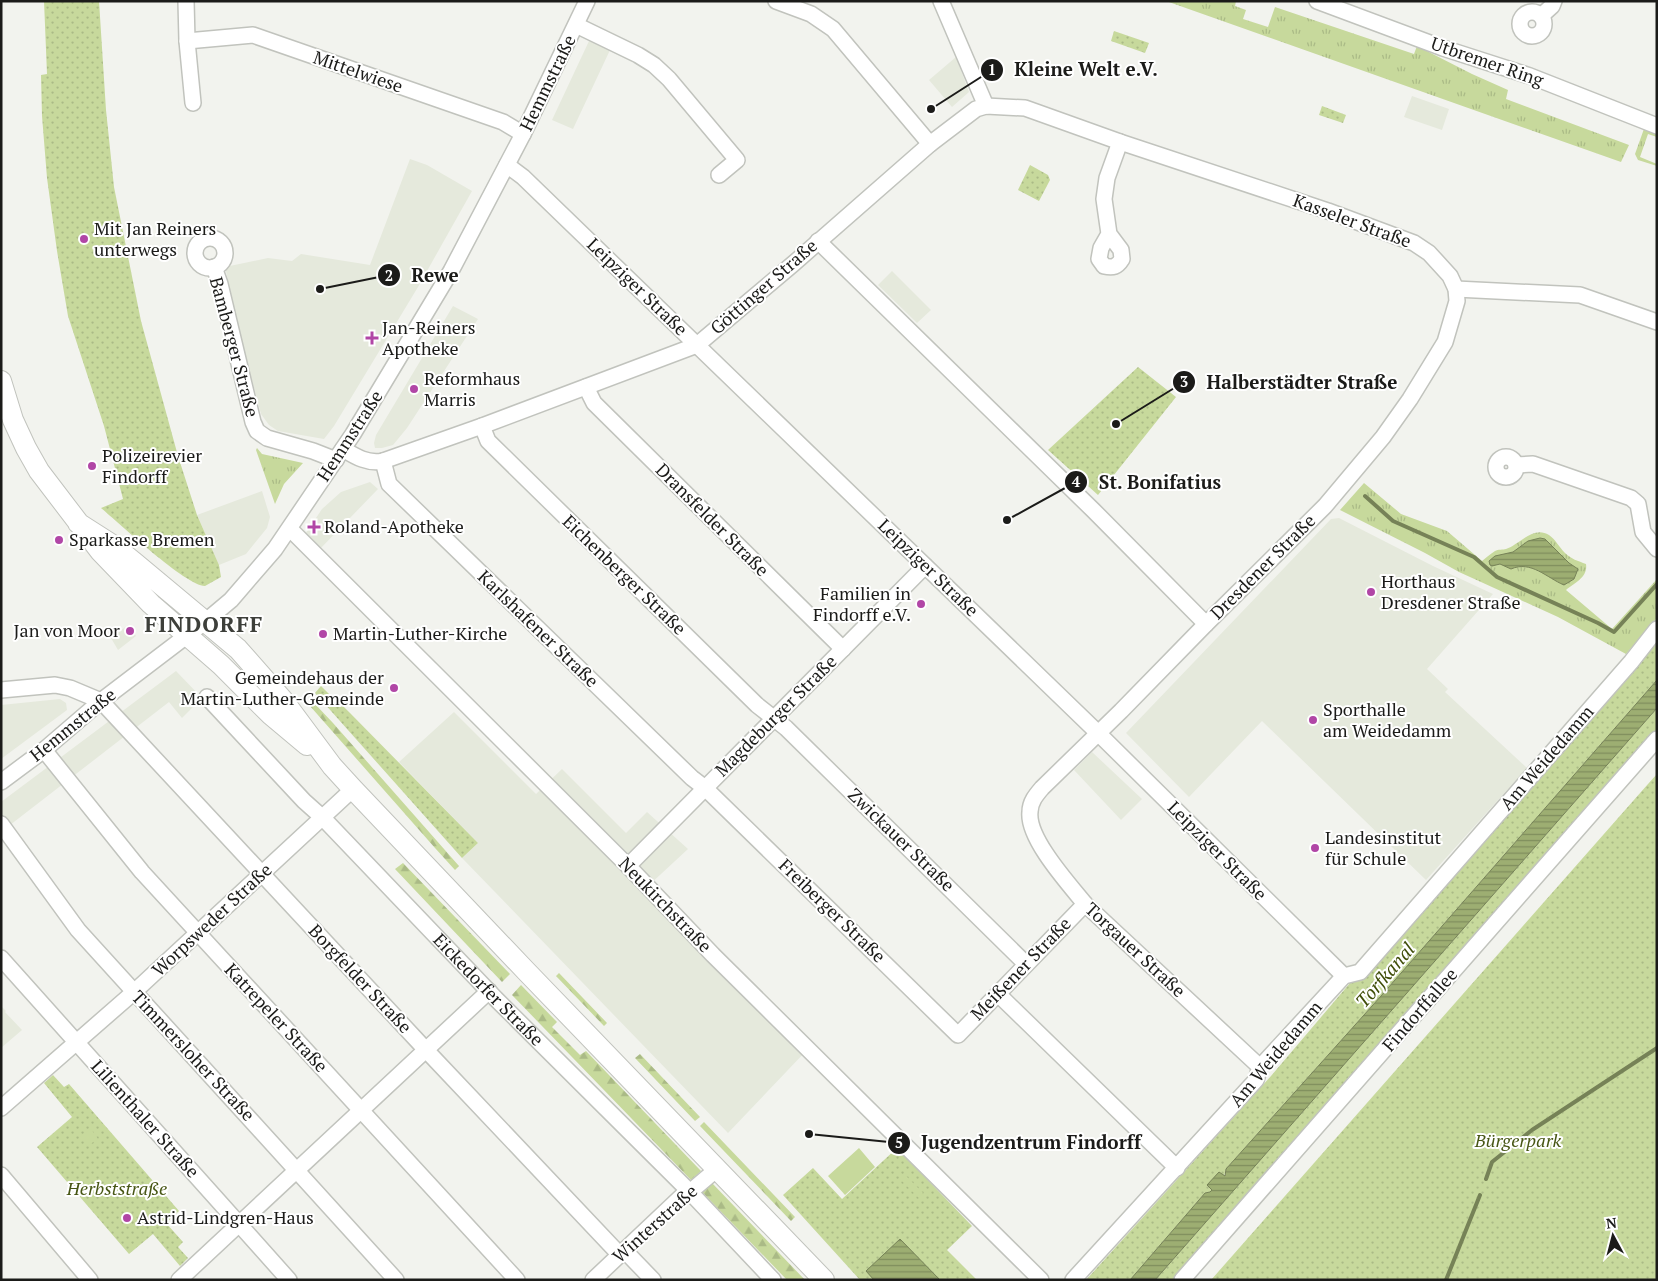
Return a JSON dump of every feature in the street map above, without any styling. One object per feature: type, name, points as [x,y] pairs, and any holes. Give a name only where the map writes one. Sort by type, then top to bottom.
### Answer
[{"type":"main road","points":[[1,381],[13,420],[39,471],[100,551],[151,604],[221,665],[270,714],[332,766]]},
{"type":"main road","points":[[78,523],[114,546],[238,649],[284,700],[332,766],[353,789],[824,1280]]},
{"type":"street","points":[[186,1],[192,103]]},
{"type":"street","name":"Hemmstraße","points":[[1,782],[44,750],[102,701],[206,622],[243,587],[275,549],[340,454],[451,271],[523,134],[587,1]]},
{"type":"street","points":[[776,1],[811,14],[832,29],[930,144]]},
{"type":"street","points":[[941,1],[986,106]]},
{"type":"street","name":"Utbremer Ring","points":[[1317,1],[1443,48],[1530,76],[1657,126]]},
{"type":"street","points":[[1541,16],[1552,6],[1554,1]]},
{"type":"street","points":[[576,25],[638,55],[654,65],[669,79],[737,160],[719,176]]},
{"type":"street","name":"Mittelwiese","points":[[187,41],[253,35],[503,122],[523,134]]},
{"type":"street","name":"Göttinger Straße","points":[[340,454],[373,463],[383,461],[697,345],[930,144],[976,109],[986,106]]},
{"type":"street","name":"Kasseler Straße","points":[[986,106],[1025,108],[1120,142],[1328,211],[1414,243],[1429,253],[1450,276],[1456,289]]},
{"type":"street","points":[[1109,234],[1104,199],[1107,178],[1120,142]]},
{"type":"street","name":"Leipziger Straße","points":[[507,165],[523,177],[1098,733],[1344,976]]},
{"type":"street","points":[[818,241],[1093,510],[1206,624]]},
{"type":"street","name":"Bamberger Straße","points":[[214,267],[220,284],[253,422],[257,431],[267,438],[314,451],[340,454]]},
{"type":"street","points":[[1456,289],[1580,295],[1657,322]]},
{"type":"street","name":"Dresdener Straße","points":[[1029,818],[1034,798],[1042,788],[1325,506],[1382,437],[1410,399],[1445,342],[1457,301],[1456,289]]},
{"type":"street","name":"Dransfelder Straße","points":[[586,387],[594,403],[843,649]]},
{"type":"street","name":"Eichenberger Straße","points":[[482,426],[488,441],[757,705],[774,719]]},
{"type":"street","name":"Karlshafener Straße","points":[[383,461],[389,484],[692,778],[705,788]]},
{"type":"street","points":[[1516,465],[1533,464],[1631,498],[1638,504],[1643,532],[1657,549]]},
{"type":"street","name":"Neukirchstraße","points":[[290,529],[628,866],[713,955],[1041,1280]]},
{"type":"street","name":"Magdeburger Straße","points":[[628,866],[925,566]]},
{"type":"street","name":"Am Weidedamm","points":[[1073,1280],[1256,1080],[1260,1068],[1344,976],[1360,972],[1631,662],[1657,629]]},
{"type":"street","points":[[1,690],[56,686],[70,688],[102,701]]},
{"type":"street","name":"Eickedorfer Straße","points":[[207,697],[304,801],[323,818],[489,991],[690,1192],[772,1280]]},
{"type":"street","name":"Borgfelder Straße","points":[[102,701],[426,1050],[623,1253],[653,1280]]},
{"type":"street","name":"Zwickauer Straße","points":[[774,719],[786,728],[1026,964]]},
{"type":"street","name":"Findorffallee","points":[[1182,1280],[1657,739]]},
{"type":"street","name":"Katrepeler Straße","points":[[44,750],[142,872],[517,1280]]},
{"type":"street","name":"Freiberger Straße","points":[[705,788],[958,1035]]},
{"type":"street","name":"Worpsweder Straße","points":[[1,1108],[134,992],[353,789]]},
{"type":"street","name":"Torgauer Straße","points":[[1029,818],[1034,833],[1041,845],[1085,904],[1260,1068]]},
{"type":"street","name":"Timmersloher Straße","points":[[1,824],[78,930],[396,1280]]},
{"type":"street","name":"Meißener Straße","points":[[958,1035],[1085,904]]},
{"type":"street","name":"Lilienthaler Straße","points":[[1,958],[289,1280]]},
{"type":"street","points":[[189,1276],[238,1224],[489,991]]},
{"type":"street","points":[[998,994],[1176,1168]]},
{"type":"street","name":"Winterstraße","points":[[593,1280],[683,1195],[690,1192],[717,1168]]},
{"type":"street","points":[[1,1175],[90,1280]]},
{"type":"shaded area","points":[[589,41],[610,50],[573,129],[552,120]]},
{"type":"shaded area","points":[[956,57],[969,92],[952,107],[929,80]]},
{"type":"shaded area","points":[[1412,96],[1449,109],[1442,130],[1404,117]]},
{"type":"shaded area","points":[[410,159],[427,165],[472,191],[418,287],[334,426],[324,439],[278,431],[269,425],[261,414],[225,267],[268,258],[292,261],[301,254],[370,265]]},
{"type":"shaded area","points":[[892,271],[931,310],[917,323],[878,285]]},
{"type":"shaded area","points":[[453,306],[478,319],[407,428],[393,445],[375,448],[376,435]]},
{"type":"shaded area","points":[[370,482],[378,489],[320,549],[306,533],[322,509],[341,492]]},
{"type":"shaded area","points":[[262,491],[270,517],[267,528],[246,554],[219,565],[197,515]]},
{"type":"shaded area","points":[[1339,518],[1493,594],[1427,669],[1448,689],[1445,692],[1527,768],[1426,880],[1262,721],[1189,797],[1126,733],[1331,519]]},
{"type":"shaded area","points":[[1540,538],[1545,539],[1569,563],[1578,569],[1574,579],[1564,585],[1532,568],[1518,567],[1511,569],[1500,564],[1490,565],[1489,561],[1495,556],[1513,552],[1528,541]]},
{"type":"shaded area","points":[[128,625],[136,636],[118,650],[111,638]]},
{"type":"shaded area","points":[[176,671],[202,698],[182,718],[169,702],[1,832],[1,802]]},
{"type":"shaded area","points":[[1657,680],[1657,708],[1155,1280],[1130,1280],[1205,1193],[1212,1190],[1207,1185],[1219,1172],[1225,1176],[1226,1169],[1381,996]]},
{"type":"shaded area","points":[[60,699],[66,703],[67,710],[1,759],[1,705]]},
{"type":"shaded area","points":[[454,712],[536,794],[562,769],[626,833],[647,812],[688,849],[647,887],[807,1050],[728,1133],[462,858],[478,843],[399,762]]},
{"type":"shaded area","points":[[1092,752],[1142,799],[1121,820],[1074,770]]},
{"type":"shaded area","points":[[1,1006],[22,1030],[1,1048]]},
{"type":"shaded area","points":[[900,1239],[940,1280],[874,1280],[866,1271]]},
{"type":"green space","points":[[44,1],[99,1],[106,110],[114,187],[141,321],[178,456],[197,515],[219,565],[221,577],[205,586],[183,576],[168,565],[101,508],[123,499],[104,426],[68,316],[57,251],[47,178],[42,116],[41,75],[47,74]]},
{"type":"green space","points":[[1166,1],[1236,1],[1235,6],[1246,10],[1243,19],[1268,27],[1275,7],[1414,54],[1417,46],[1508,90],[1506,99],[1629,145],[1621,162]]},
{"type":"green space","points":[[1114,31],[1149,43],[1145,53],[1111,41]]},
{"type":"green space","points":[[1322,106],[1346,115],[1343,123],[1319,115]]},
{"type":"green space","points":[[1645,126],[1657,131],[1657,137],[1648,134],[1640,157],[1657,164],[1657,166],[1638,160],[1635,154]]},
{"type":"green space","points":[[1030,165],[1048,175],[1050,180],[1039,201],[1018,190]]},
{"type":"green space","points":[[1138,367],[1176,397],[1098,495],[1048,450]]},
{"type":"green space","points":[[257,448],[262,454],[303,463],[284,484],[275,504],[256,450]]},
{"type":"green space","points":[[1364,483],[1401,514],[1447,531],[1482,561],[1495,551],[1511,547],[1537,532],[1549,535],[1567,555],[1586,564],[1583,576],[1566,590],[1612,629],[1657,579],[1657,618],[1626,654],[1558,617],[1459,572],[1340,510]]},
{"type":"green space","points":[[1657,636],[1657,680],[1381,996],[1226,1169],[1224,1176],[1207,1185],[1212,1190],[1205,1193],[1130,1280],[1086,1280],[1271,1076],[1350,983],[1359,980]]},
{"type":"green space","points":[[321,686],[329,694],[328,696],[340,707],[343,706],[478,843],[462,858],[315,693]]},
{"type":"green space","points":[[315,704],[459,866],[455,870],[310,706]]},
{"type":"green space","points":[[1657,708],[1657,729],[1174,1280],[1155,1280]]},
{"type":"green space","name":"Bürgerpark","points":[[1657,774],[1657,1280],[1211,1280],[1648,784]]},
{"type":"green space","points":[[403,863],[510,974],[502,982],[395,869]]},
{"type":"green space","points":[[559,973],[607,1023],[604,1026],[556,976]]},
{"type":"green space","points":[[521,985],[557,1022],[552,1027],[580,1055],[586,1051],[701,1171],[691,1180],[512,995]]},
{"type":"green space","points":[[640,1054],[700,1117],[695,1121],[635,1058]]},
{"type":"green space","name":"Herbststraße","points":[[53,1075],[64,1087],[69,1084],[179,1211],[166,1223],[183,1242],[178,1247],[188,1258],[180,1266],[153,1234],[129,1254],[37,1147],[72,1117],[44,1083]]},
{"type":"green space","points":[[704,1122],[795,1217],[791,1221],[700,1126]]},
{"type":"green space","points":[[91,1129],[98,1139],[87,1146],[80,1136]]},
{"type":"green space","points":[[859,1148],[875,1167],[845,1195],[828,1176]]},
{"type":"green space","points":[[897,1148],[972,1226],[947,1250],[977,1280],[860,1280],[783,1195],[813,1168],[842,1199]]},
{"type":"green space","points":[[906,1176],[923,1193],[919,1198],[901,1180]]},
{"type":"green space","points":[[712,1183],[805,1280],[787,1280],[702,1192]]},
{"type":"waterway","points":[[1365,496],[1393,521],[1474,557],[1497,577],[1614,632],[1657,584]]},
{"type":"waterway","points":[[1486,1179],[1492,1162],[1532,1130],[1657,1048]]},
{"type":"waterway","points":[[1446,1280],[1480,1195]]},
{"type":"place","name":"Kleine Welt e.V.","points":[[931,109]]},
{"type":"place","name":"Mit Jan Reiners unterwegs","points":[[84,239]]},
{"type":"place","name":"Rewe","points":[[320,289]]},
{"type":"place","name":"Jan-Reiners Apotheke","points":[[372,338]]},
{"type":"place","name":"Reformhaus Marris","points":[[414,389]]},
{"type":"place","name":"Halberstädter Straße","points":[[1116,424]]},
{"type":"place","name":"Polizeirevier Findorff","points":[[92,466]]},
{"type":"place","name":"St. Bonifatius","points":[[1007,520]]},
{"type":"place","name":"Roland-Apotheke","points":[[314,527]]},
{"type":"place","name":"Sparkasse Bremen","points":[[59,540]]},
{"type":"place","name":"Horthaus Dresdener Straße","points":[[1371,592]]},
{"type":"place","name":"Familien in Findorff e.V.","points":[[921,604]]},
{"type":"place","name":"Jan von Moor","points":[[130,631]]},
{"type":"place","name":"Martin-Luther-Kirche","points":[[323,634]]},
{"type":"place","name":"Gemeindehaus der Martin-Luther-Gemeinde","points":[[394,688]]},
{"type":"place","name":"Sporthalle am Weidedamm","points":[[1313,720]]},
{"type":"place","name":"Landesinstitut für Schule","points":[[1315,848]]},
{"type":"place","name":"Jugendzentrum Findorff","points":[[809,1134]]},
{"type":"place","name":"Astrid-Lindgren-Haus","points":[[127,1218]]},
{"type":"district","name":"FINDORFF","points":[[204,624]]},
{"type":"water label","name":"Torfkanal","points":[[1385,975]]}]
